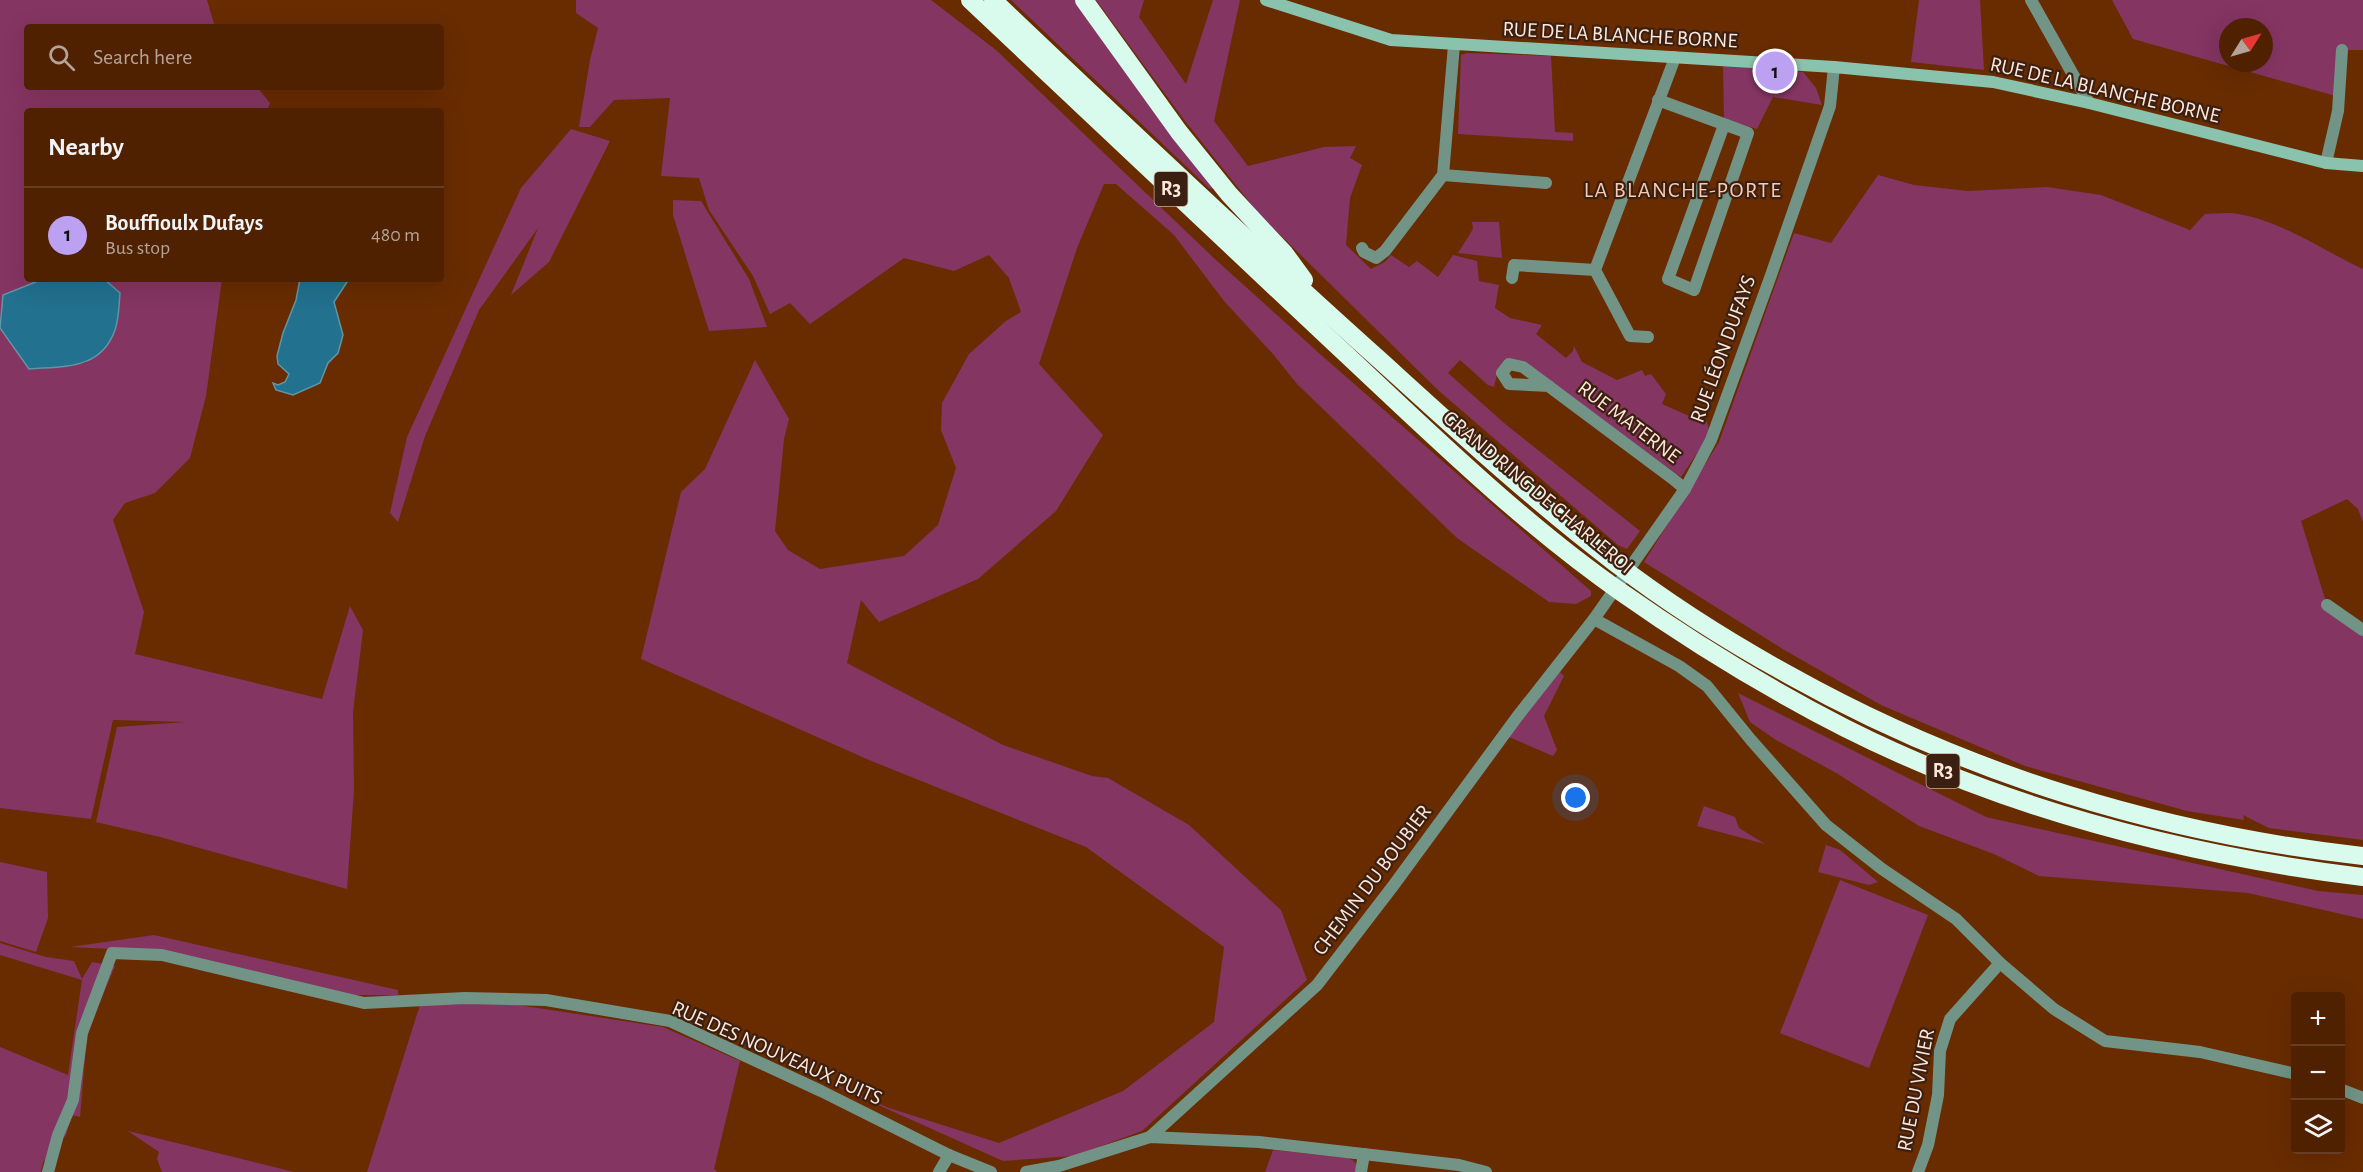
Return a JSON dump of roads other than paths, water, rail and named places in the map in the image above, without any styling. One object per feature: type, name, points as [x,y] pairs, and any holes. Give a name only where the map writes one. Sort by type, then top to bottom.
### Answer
[{"type":"highway","name":"GRAND RING DE CHARLEROI","points":[[969,0],[1372,379],[1532,523],[1622,593],[1712,652],[1847,729],[1992,790],[2066,816],[2208,853],[2297,869],[2363,877]]},
{"type":"highway","name":"GRAND RING DE CHARLEROI","points":[[993,0],[1332,318],[1483,453],[1616,564],[1721,634],[1789,675],[1918,739],[2000,772],[2153,819],[2301,849],[2363,856]]},
{"type":"highway","points":[[1084,0],[1179,132],[1229,194],[1285,254],[1332,318]]},
{"type":"street","name":"RUE DE LA BLANCHE BORNE","points":[[1266,0],[1391,40],[1834,67],[1993,82],[2090,103],[2325,163],[2363,166]]},
{"type":"street","points":[[2031,0],[2090,103]]},
{"type":"street","points":[[1362,248],[1364,252],[1376,258],[1385,251],[1443,175],[1454,45]]},
{"type":"street","points":[[2325,163],[2338,111],[2342,50]]},
{"type":"street","points":[[1648,337],[1630,336],[1595,270],[1674,57]]},
{"type":"street","name":"RUE LÉON DUFAYS","points":[[1594,619],[1685,489],[1711,440],[1830,106],[1834,67]]},
{"type":"street","points":[[1659,100],[1748,133],[1694,290],[1668,279],[1724,125]]},
{"type":"street","points":[[1443,175],[1546,183]]},
{"type":"street","points":[[1512,278],[1514,265],[1595,270]]},
{"type":"street","name":"RUE MATERNE","points":[[1549,386],[1685,489]]},
{"type":"street","points":[[2327,605],[2363,630]]},
{"type":"street","points":[[1594,619],[1679,666],[1707,686],[1826,825],[1898,881],[1956,919],[2000,963],[2054,1009],[2104,1041],[2200,1052],[2291,1073]]},
{"type":"street","name":"CHEMIN DU BOUBIER","points":[[1150,1137],[1317,986],[1517,717],[1594,619]]},
{"type":"street","name":"RUE DES NOUVEAUX PUITS","points":[[48,1172],[58,1135],[73,1100],[82,1034],[112,953],[162,955],[364,1003],[465,998],[546,1000],[670,1021],[821,1091],[949,1155],[991,1172]]},
{"type":"street","name":"RUE DU VIVIER","points":[[1918,1172],[1930,1135],[1938,1095],[1940,1051],[1950,1019],[2000,963]]},
{"type":"street","points":[[2345,1091],[2363,1098]]},
{"type":"street","points":[[1026,1172],[1059,1166],[1150,1137],[1259,1143],[1459,1165],[1486,1172]]},
{"type":"street","points":[[1361,1172],[1364,1154]]},
{"type":"street","points":[[939,1172],[949,1155]]},
{"type":"water","points":[[36,282],[107,282],[120,293],[115,330],[101,353],[91,359],[68,366],[29,369],[0,328],[3,295]]},
{"type":"water","points":[[299,282],[347,282],[334,302],[343,335],[338,353],[328,363],[320,383],[293,395],[276,390],[273,383],[278,385],[285,382],[289,374],[278,364],[277,356],[296,300]]},
{"type":"place","name":"Bouffioulx Dufays","points":[[1775,71]]},
{"type":"district","name":"LA BLANCHE-PORTE","points":[[1683,190]]}]
